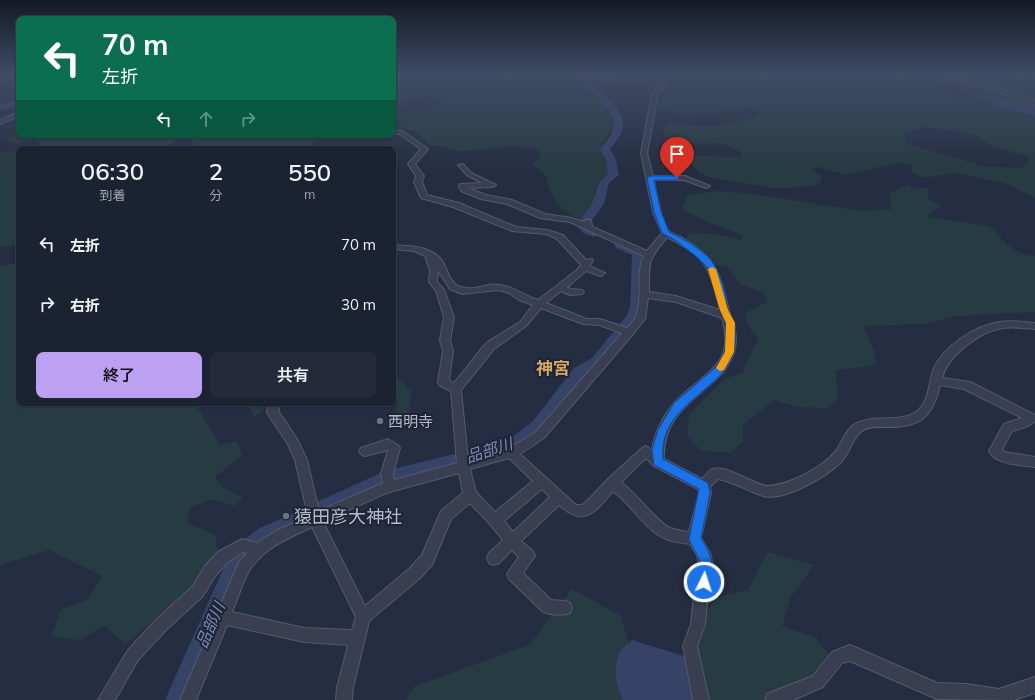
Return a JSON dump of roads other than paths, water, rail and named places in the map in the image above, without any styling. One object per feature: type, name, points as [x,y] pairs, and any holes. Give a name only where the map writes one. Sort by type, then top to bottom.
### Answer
[{"type":"street","points":[[653,106],[644,153],[657,212],[666,233],[677,238],[700,255],[711,267],[730,323],[729,352],[720,369],[678,406],[663,430],[657,450],[658,462]]},
{"type":"street","points":[[0,122],[16,115]]},
{"type":"street","points":[[396,132],[400,132],[425,149]]},
{"type":"street","points":[[434,144],[425,149],[411,164],[420,176],[418,182],[424,196],[456,205],[515,229],[547,232],[560,238],[586,264],[600,273]]},
{"type":"street","points":[[461,165],[469,174],[492,185],[463,186],[464,189],[484,197],[509,202],[543,216],[572,220],[588,225],[649,255]]},
{"type":"street","points":[[650,178],[685,178],[706,186]]},
{"type":"street","points":[[188,700],[244,568],[258,550],[281,535],[390,487],[511,453],[540,435],[640,319],[644,296],[645,262],[666,233]]},
{"type":"street","points":[[396,247],[416,249],[437,260],[440,269],[453,287],[465,292],[499,287],[512,291],[522,298],[586,322],[600,322],[630,332]]},
{"type":"street","points":[[429,255],[434,271],[433,282],[440,290],[450,317],[445,340],[448,351],[443,382],[456,389]]},
{"type":"street","points":[[565,608],[548,607],[514,574],[528,556],[512,541],[495,520],[470,495],[464,465],[456,389],[490,346],[523,324],[539,304],[579,273],[586,264]]},
{"type":"street","points":[[560,287],[570,292],[579,292]]},
{"type":"street","points":[[644,296],[664,296],[681,299],[727,316]]},
{"type":"street","points":[[694,539],[705,493],[704,486],[715,473],[726,474],[766,491],[794,485],[828,467],[838,458],[851,433],[862,425],[877,422],[906,420],[919,416],[934,392],[939,368],[950,354],[984,329],[997,325],[1035,326]]},
{"type":"street","points":[[936,381],[966,385],[1031,418],[1024,423],[1008,427],[995,451],[1002,456],[1035,462]]},
{"type":"street","points":[[273,406],[273,413],[293,442],[301,460],[315,519],[363,617]]},
{"type":"street","points":[[365,451],[388,444],[394,448],[387,474],[390,487]]},
{"type":"street","points":[[511,453],[541,482],[577,512],[593,504],[612,483],[646,451],[658,462],[704,486]]},
{"type":"street","points":[[495,520],[541,482]]},
{"type":"street","points":[[612,483],[627,494],[659,528],[669,534],[694,539],[703,553],[708,570],[701,594],[698,624],[690,646],[701,700]]},
{"type":"street","points":[[344,700],[345,688],[363,617],[415,573],[427,560],[446,515],[470,495]]},
{"type":"street","points":[[494,558],[558,497]]},
{"type":"street","points":[[106,700],[133,655],[161,625],[198,592],[210,571],[223,557],[242,545],[258,550]]},
{"type":"street","points":[[223,617],[304,635],[357,638]]},
{"type":"street","points":[[773,700],[818,682],[837,656],[850,653],[937,691],[966,692],[999,697],[1035,685]]},
{"type":"water","points":[[998,106],[1035,106],[1035,116]]},
{"type":"water","points":[[632,640],[684,656],[692,700],[624,700],[617,684],[616,665],[620,652]]},
{"type":"waterway","points":[[0,107],[6,106]]},
{"type":"waterway","name":"品部川","points":[[594,233],[587,230],[583,224],[598,204],[604,182],[614,175],[611,160],[605,149],[616,134],[618,127],[617,119],[610,106]]},
{"type":"waterway","name":"品部川","points":[[177,700],[236,563],[241,555],[265,536],[391,477],[503,449],[521,440],[539,426],[579,372],[597,362],[633,317],[637,307],[638,253],[620,245]]},
{"type":"place","name":"西明寺","points":[[380,421]]},
{"type":"place","name":"猿田彦大神社","points":[[286,516]]},
{"type":"district","name":"神宮","points":[[553,367]]}]
